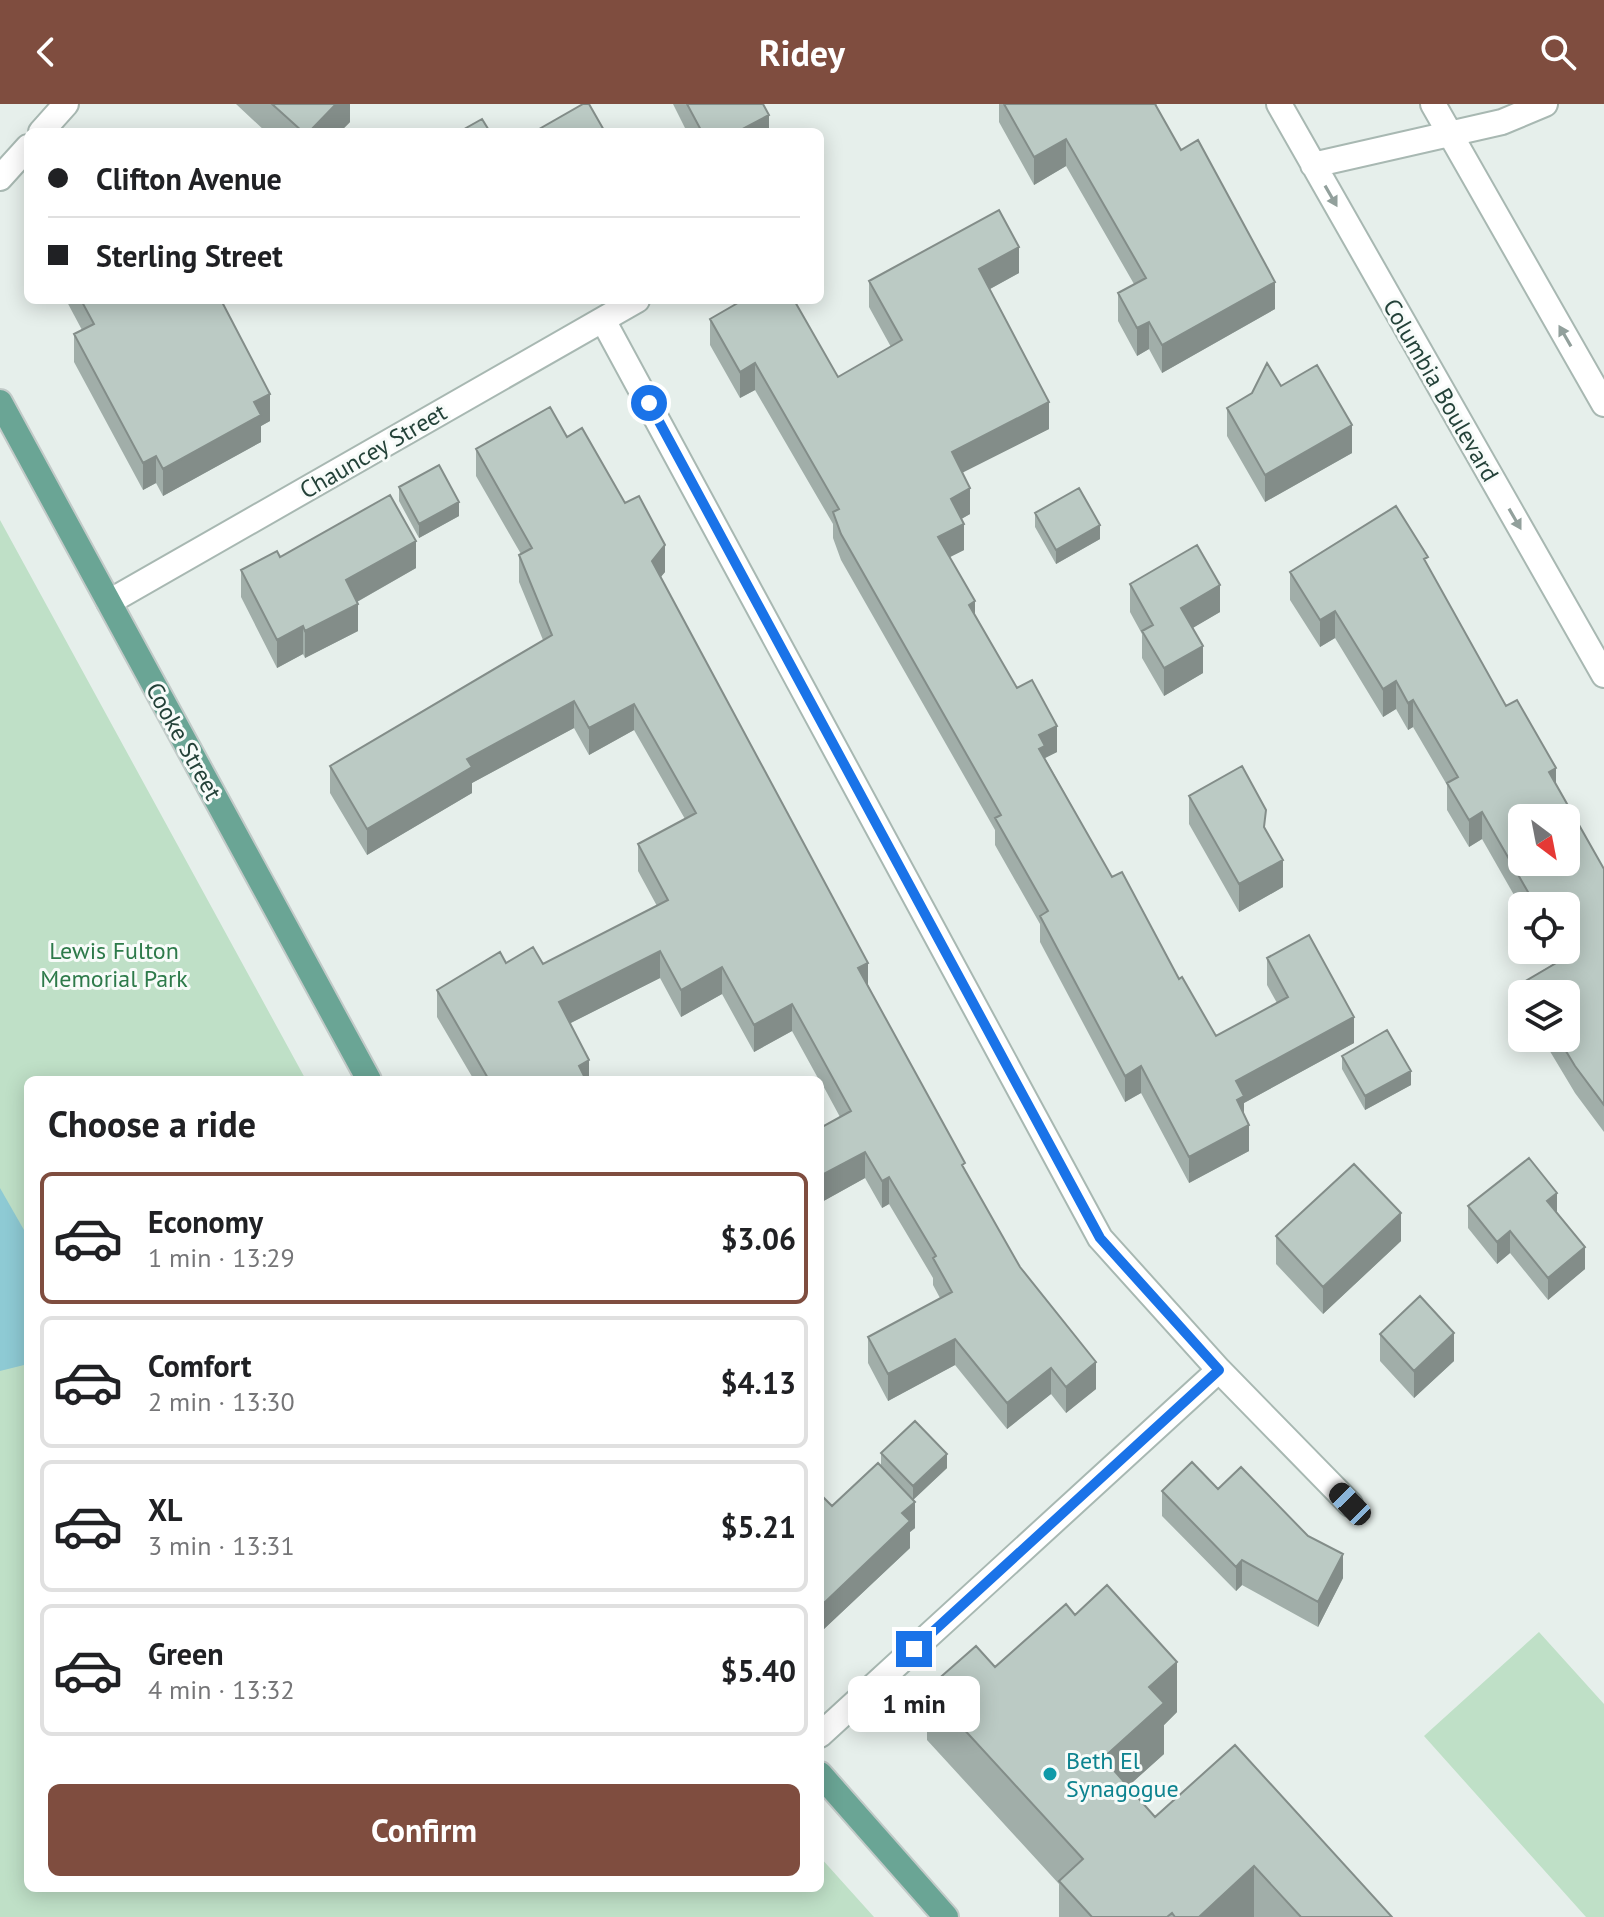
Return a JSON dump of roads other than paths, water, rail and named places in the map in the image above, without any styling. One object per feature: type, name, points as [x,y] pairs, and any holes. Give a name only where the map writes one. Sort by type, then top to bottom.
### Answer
[{"type":"main road","name":"Cooke Street","points":[[0,402],[367,1076]]},
{"type":"main road","points":[[824,1779],[946,1917]]},
{"type":"street","points":[[45,128],[66,104]]},
{"type":"street","name":"Columbia Boulevard","points":[[1279,104],[1604,675]]},
{"type":"street","points":[[1433,104],[1604,404]]},
{"type":"street","points":[[1313,165],[1502,122],[1545,104]]},
{"type":"street","points":[[0,178],[24,151]]},
{"type":"street","name":"Chauncey Street","points":[[109,602],[630,304]]},
{"type":"street","points":[[603,320],[1100,1238],[1219,1370],[1350,1504]]},
{"type":"street","points":[[824,1731],[1219,1370]]},
{"type":"water","points":[[0,1188],[24,1230],[24,1365],[0,1371]]},
{"type":"place","name":"Beth El Synagogue","points":[[1050,1774]]},
{"type":"park label","name":"Lewis Fulton Memorial Park","points":[[114,964]]}]
